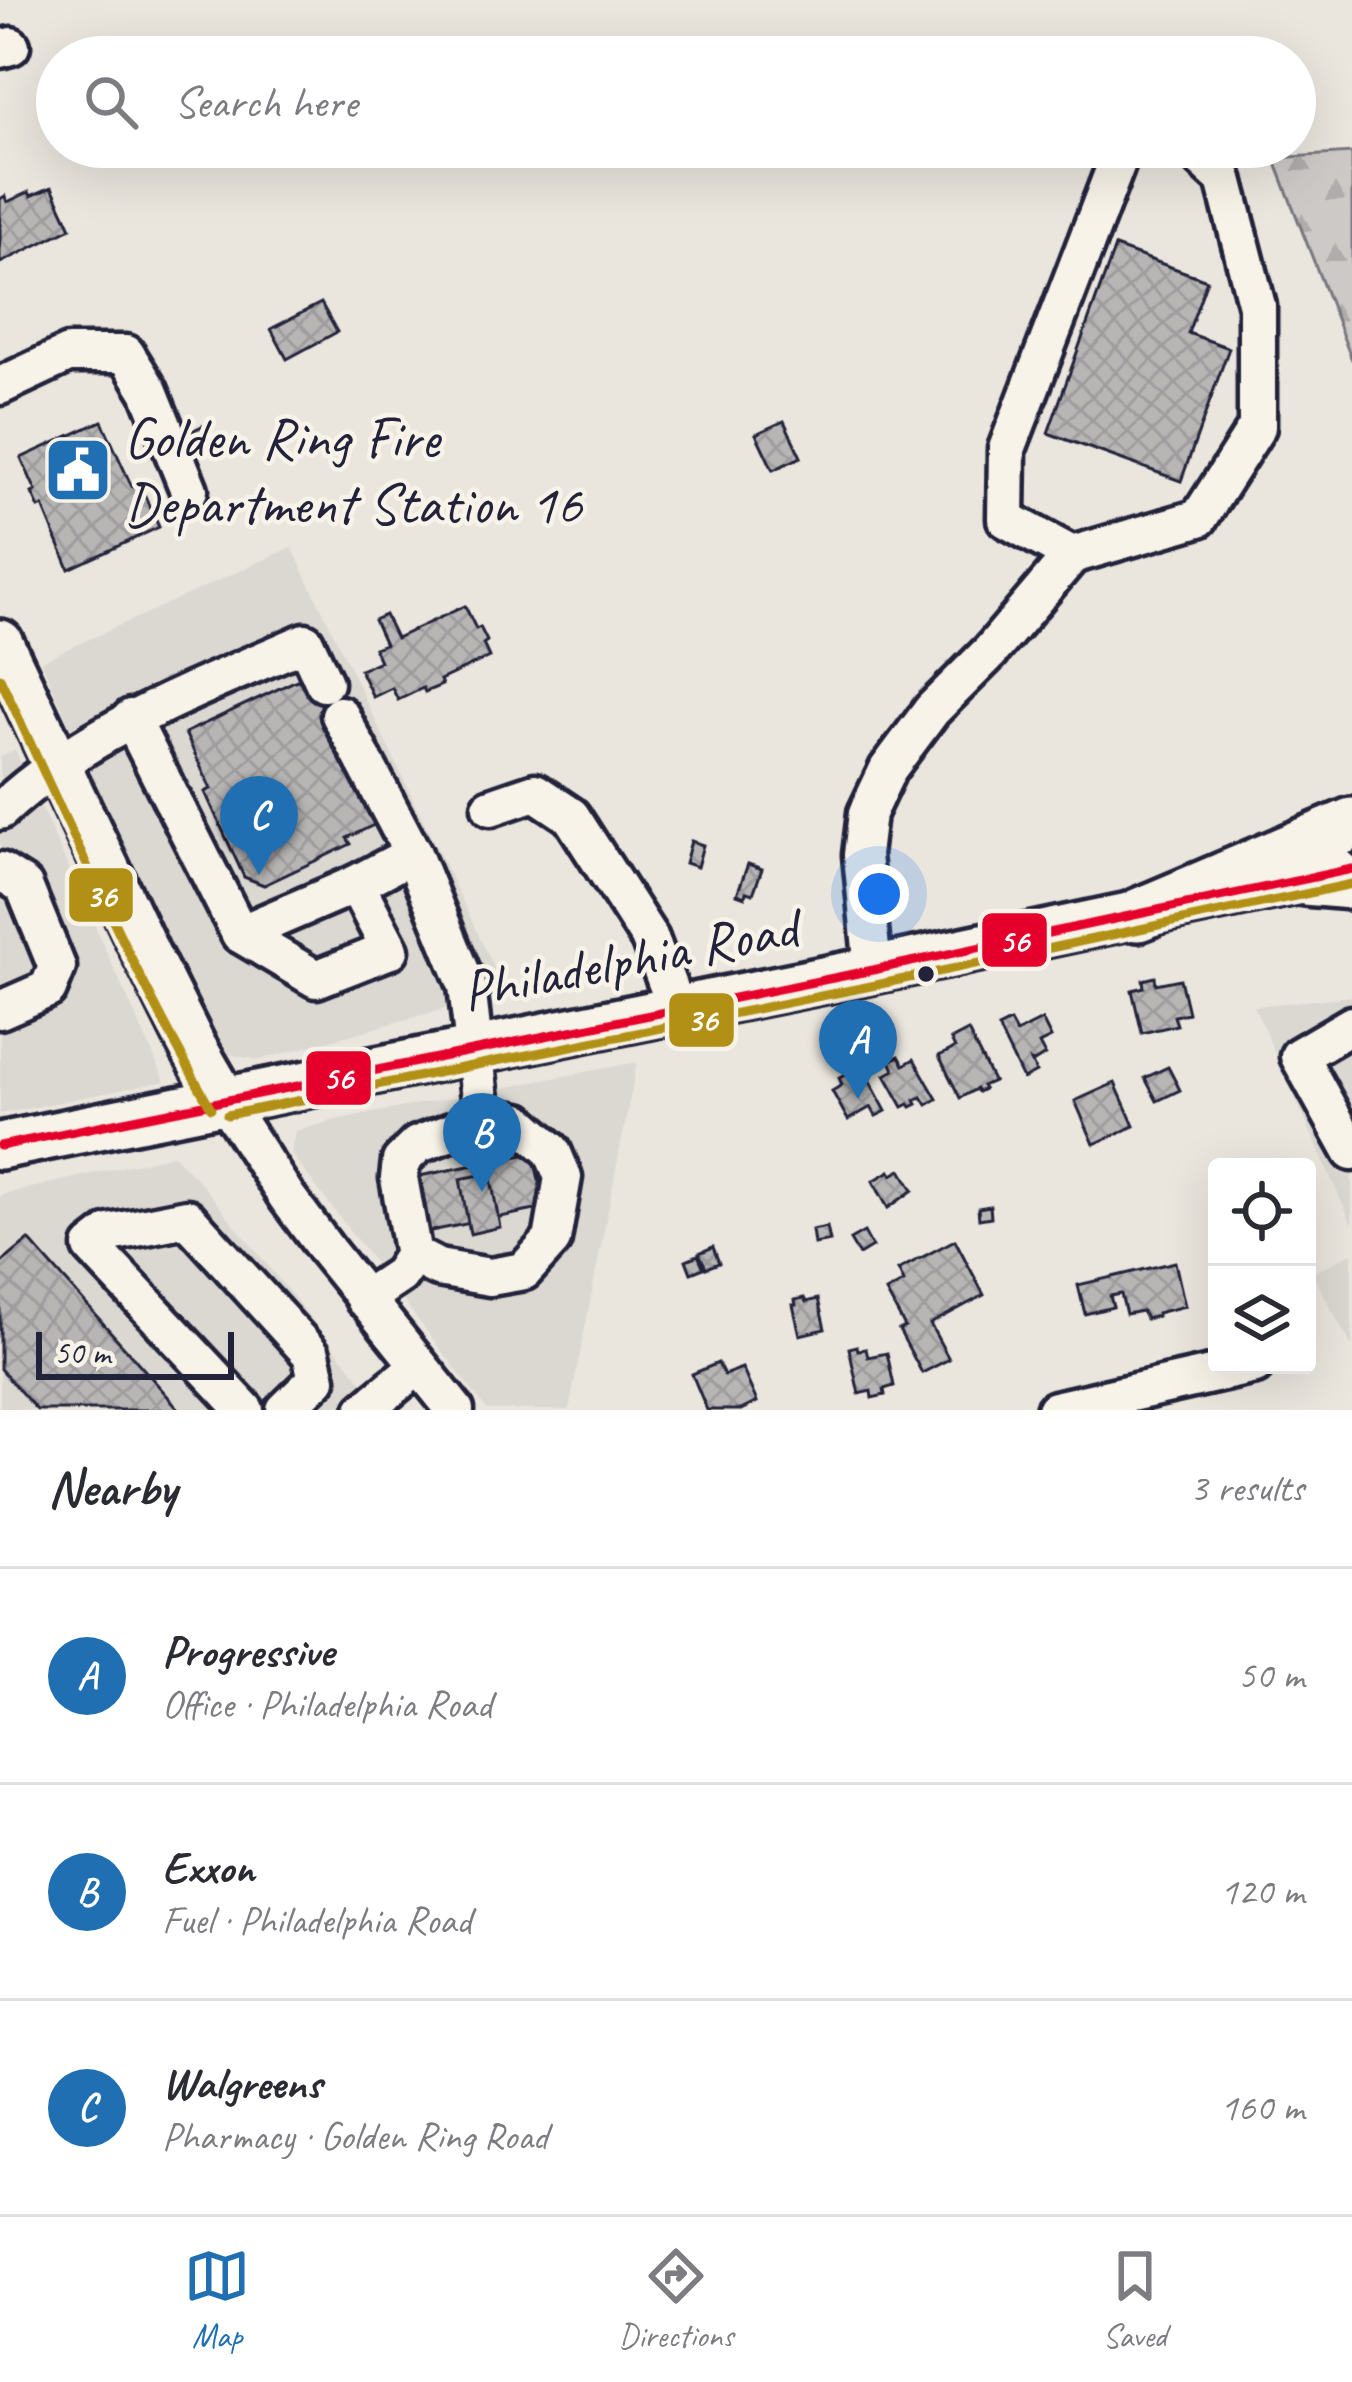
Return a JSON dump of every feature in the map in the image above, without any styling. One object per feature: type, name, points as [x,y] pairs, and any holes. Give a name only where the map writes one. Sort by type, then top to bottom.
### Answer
[{"type":"highway","points":[[1138,915],[1352,824]]},
{"type":"main road","points":[[0,643],[192,1045],[224,1100]]},
{"type":"main road","name":"Philadelphia Road","points":[[0,1147],[1336,877]]},
{"type":"street","points":[[1072,555],[1006,519],[1007,449],[1115,168]]},
{"type":"street","points":[[874,970],[862,855],[868,813],[888,770],[932,710],[990,652],[1072,555],[1199,518],[1257,427],[1257,306],[1224,179],[1212,168]]},
{"type":"street","points":[[0,386],[68,354],[126,354],[149,391],[189,490]]},
{"type":"street","points":[[0,811],[57,764],[131,718],[305,642],[412,854],[467,986],[482,1116]]},
{"type":"street","points":[[131,718],[240,934],[316,980],[390,950],[356,884]]},
{"type":"street","points":[[491,807],[535,792],[571,816],[650,939],[677,1010]]},
{"type":"street","points":[[240,934],[412,854]]},
{"type":"street","points":[[0,871],[24,886],[58,968],[48,989],[0,1010]]},
{"type":"street","points":[[1352,1025],[1299,1056],[1352,1152]]},
{"type":"street","points":[[224,1100],[287,1197],[434,1395],[365,1410]]},
{"type":"street","points":[[364,1299],[400,1275],[412,1255],[399,1178],[401,1161],[417,1145],[482,1116],[519,1122],[552,1151],[563,1177],[553,1240],[524,1270],[490,1277],[438,1268],[412,1255]]},
{"type":"street","points":[[245,1410],[92,1246],[110,1233],[187,1218],[311,1354],[317,1378],[285,1410]]},
{"type":"street","points":[[1055,1410],[1216,1374]]},
{"type":"shaded area","points":[[292,547],[506,992],[259,1060],[227,1054],[208,1039],[41,661]]},
{"type":"shaded area","points":[[15,750],[165,1081],[0,1114],[0,756]]},
{"type":"shaded area","points":[[1352,996],[1352,1225],[1254,1006]]},
{"type":"shaded area","points":[[637,1062],[569,1410],[487,1410],[291,1154],[295,1131]]},
{"type":"shaded area","points":[[173,1155],[385,1410],[0,1410],[0,1195]]},
{"type":"shaded area","points":[[1352,1253],[1352,1347],[1316,1280],[1316,1271]]},
{"type":"green space","points":[[1352,153],[1352,360],[1278,168],[1316,168],[1316,155]]},
{"type":"building","points":[[52,187],[71,228],[0,263],[0,199],[5,196],[7,202]]},
{"type":"building","points":[[1115,247],[1207,280],[1188,333],[1229,348],[1181,481],[1048,433]]},
{"type":"building","points":[[321,303],[337,332],[287,359],[271,329]]},
{"type":"building","points":[[102,421],[132,487],[140,485],[159,527],[69,569],[43,506],[39,508],[32,493],[36,491],[21,458]]},
{"type":"building","points":[[784,421],[801,457],[773,470],[756,434]]},
{"type":"building","points":[[202,426],[208,438],[195,445],[188,433]]},
{"type":"building","points":[[465,606],[487,641],[483,644],[489,657],[425,692],[423,688],[398,700],[392,688],[373,697],[360,670],[380,661],[374,648],[385,644],[374,620],[385,615],[396,638]]},
{"type":"building","points":[[334,679],[348,710],[378,823],[347,838],[351,844],[264,885],[244,877],[205,792],[211,789],[185,733],[297,680],[313,686]]},
{"type":"building","points":[[691,841],[703,845],[697,867],[685,863]]},
{"type":"building","points":[[748,864],[762,869],[753,894],[746,892],[745,897],[737,894]]},
{"type":"building","points":[[1155,977],[1156,984],[1180,979],[1188,1013],[1174,1016],[1177,1025],[1142,1033],[1132,990]]},
{"type":"building","points":[[1042,1020],[1051,1038],[1039,1044],[1045,1055],[1031,1061],[1036,1072],[1023,1079],[998,1028],[1010,1022],[1016,1033]]},
{"type":"building","points":[[968,1031],[993,1081],[960,1098],[939,1056],[955,1048],[951,1040]]},
{"type":"building","points":[[899,1056],[904,1065],[914,1059],[937,1099],[927,1105],[922,1097],[915,1100],[917,1104],[903,1107],[885,1075],[894,1070],[890,1061]]},
{"type":"building","points":[[1168,1067],[1180,1090],[1157,1101],[1145,1078]]},
{"type":"building","points":[[851,1072],[855,1078],[865,1072],[886,1111],[876,1116],[871,1107],[848,1120],[832,1091],[842,1085],[839,1078]]},
{"type":"building","points":[[1115,1083],[1134,1126],[1094,1144],[1075,1101]]},
{"type":"building","points":[[533,1153],[545,1208],[421,1233],[410,1178]]},
{"type":"building","points":[[901,1170],[913,1190],[888,1208],[873,1181]]},
{"type":"building","points":[[490,1173],[500,1227],[470,1234],[460,1179]]},
{"type":"building","points":[[990,1206],[991,1217],[979,1219],[978,1208]]},
{"type":"building","points":[[827,1227],[830,1241],[814,1244],[812,1230]]},
{"type":"building","points":[[864,1232],[872,1247],[859,1255],[850,1240]]},
{"type":"building","points":[[29,1240],[180,1410],[37,1410],[0,1369],[0,1264]]},
{"type":"building","points":[[955,1240],[984,1295],[930,1324],[949,1359],[922,1373],[886,1292],[904,1282],[898,1270]]},
{"type":"building","points":[[713,1247],[719,1263],[706,1268],[699,1253]]},
{"type":"building","points":[[698,1255],[704,1268],[691,1273],[686,1260]]},
{"type":"building","points":[[1175,1262],[1185,1306],[1146,1319],[1142,1311],[1126,1314],[1121,1294],[1110,1296],[1113,1307],[1085,1314],[1078,1285]]},
{"type":"building","points":[[804,1298],[806,1302],[818,1299],[825,1329],[800,1335],[793,1305]]},
{"type":"building","points":[[849,1348],[866,1349],[868,1357],[887,1353],[894,1386],[884,1389],[885,1395],[859,1394]]},
{"type":"building","points":[[718,1363],[724,1375],[742,1368],[757,1402],[741,1410],[707,1410],[692,1374]]},
{"type":"transit line","name":"36","points":[[0,678],[127,949],[211,1108]]},
{"type":"transit line","name":"56","points":[[0,1146],[1352,869]]},
{"type":"transit line","name":"36","points":[[227,1115],[1352,884]]},
{"type":"place","name":"Golden Ring Fire Department Station 16","points":[[78,470]]},
{"type":"place","name":"Walgreens","points":[[259,875]]},
{"type":"place","name":"Progressive","points":[[858,1099]]},
{"type":"place","name":"Exxon","points":[[482,1192]]}]
